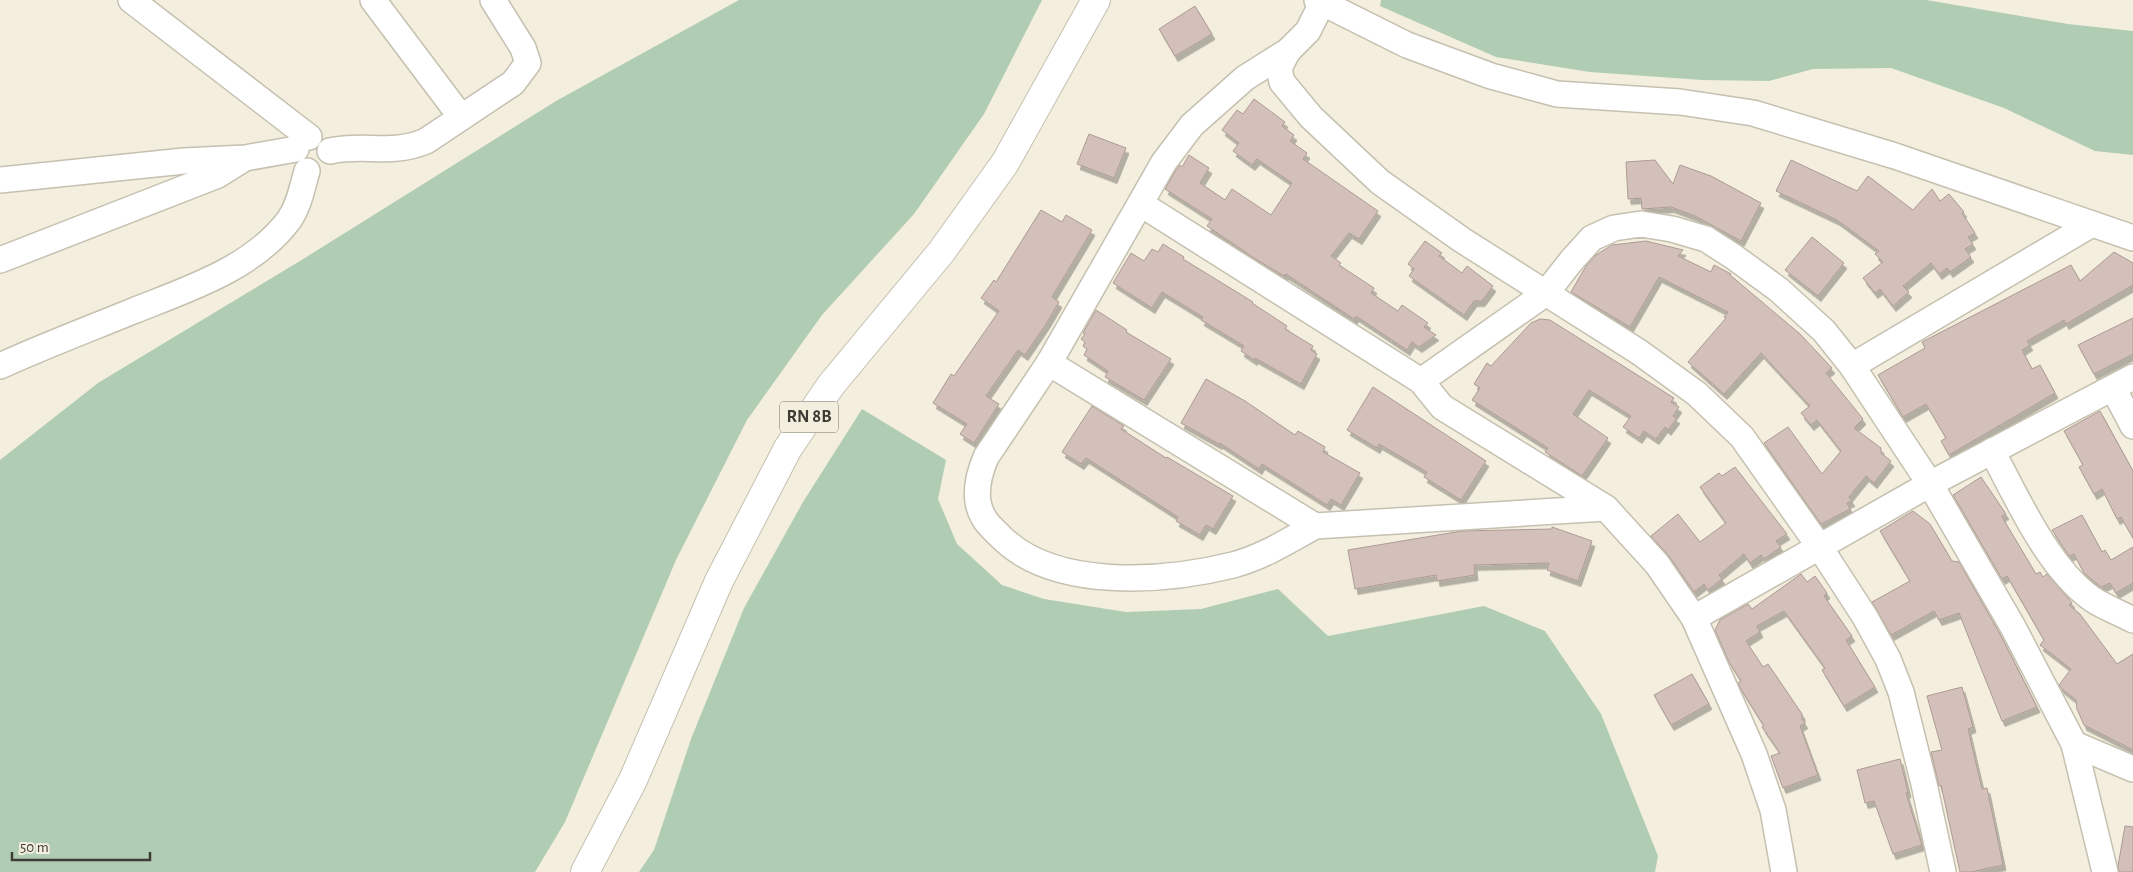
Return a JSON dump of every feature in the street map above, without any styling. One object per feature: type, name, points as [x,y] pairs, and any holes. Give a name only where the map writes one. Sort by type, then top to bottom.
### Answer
[{"type":"main road","name":"RN 8B","points":[[585,872],[633,780],[719,581],[788,448],[831,385],[942,251],[1005,163],[1096,0]]},
{"type":"street","points":[[131,0],[303,143]]},
{"type":"street","points":[[373,0],[461,117]]},
{"type":"street","points":[[330,151],[342,148],[395,150],[411,147],[426,141],[513,83],[528,63],[523,48],[493,0]]},
{"type":"street","points":[[1606,508],[1315,526],[1270,552],[1233,565],[1158,577],[1105,577],[1068,572],[1040,563],[1008,545],[983,518],[976,494],[979,471],[986,456],[1049,362],[1164,162],[1192,125],[1245,78],[1288,51],[1308,31],[1319,2],[1407,46],[1491,76],[1558,94],[1680,102],[1753,113],[1895,156],[2133,238]]},
{"type":"street","points":[[1288,51],[1279,68],[1282,82],[1311,117],[1380,182],[1462,240],[1639,352],[1697,394],[1742,437],[1820,546],[1870,626],[1888,659],[1901,692],[1943,872]]},
{"type":"street","points":[[0,180],[184,160],[245,158],[318,138],[326,143],[330,151],[329,160],[324,167],[316,171],[307,171],[299,166],[295,158],[303,143]]},
{"type":"street","points":[[0,260],[218,175],[245,158]]},
{"type":"street","points":[[0,366],[207,282],[251,256],[289,220],[296,208],[307,171]]},
{"type":"street","points":[[1141,204],[1421,382],[1442,407],[1606,508],[1630,537],[1657,564],[1694,618],[1754,754],[1773,810],[1784,872]]},
{"type":"street","points":[[1421,382],[1546,293],[1592,238],[1614,228],[1640,224],[1672,229],[1706,239],[1734,257],[1778,290],[1824,331],[1852,366],[1930,484],[2013,627],[2074,744],[2105,872]]},
{"type":"street","points":[[1852,366],[2092,224]]},
{"type":"street","points":[[1049,362],[1315,526]]},
{"type":"street","points":[[1694,618],[1930,484],[2123,383],[2133,426]]},
{"type":"street","points":[[1992,451],[2046,548],[2073,583],[2093,599],[2133,620]]},
{"type":"street","points":[[2074,744],[2133,769]]},
{"type":"green space","points":[[739,0],[1042,0],[984,114],[914,214],[822,315],[747,420],[676,560],[565,822],[535,872],[0,872],[0,460],[98,383],[300,261],[556,101]]},
{"type":"green space","points":[[1381,0],[1926,0],[2068,24],[2133,31],[2133,155],[2095,151],[2004,108],[1891,68],[1813,69],[1769,81],[1702,80],[1590,72],[1496,57],[1380,6]]},
{"type":"green space","points":[[862,409],[946,460],[938,499],[957,544],[1002,585],[1044,599],[1126,612],[1201,609],[1278,589],[1328,636],[1484,606],[1545,631],[1601,714],[1658,856],[1655,872],[639,872],[654,850],[691,739],[744,608],[803,502]]},
{"type":"building","points":[[1195,6],[1212,34],[1175,56],[1159,29]]},
{"type":"building","points":[[1254,99],[1285,122],[1282,126],[1294,135],[1290,141],[1307,153],[1303,159],[1378,211],[1359,239],[1349,233],[1331,256],[1341,263],[1339,265],[1374,288],[1371,293],[1398,311],[1402,305],[1428,323],[1424,327],[1436,335],[1419,347],[1412,342],[1407,350],[1356,316],[1354,319],[1286,274],[1284,276],[1257,260],[1207,226],[1212,219],[1165,189],[1176,170],[1180,165],[1182,167],[1189,155],[1209,168],[1200,183],[1225,200],[1232,189],[1271,215],[1292,183],[1257,159],[1252,165],[1233,151],[1239,143],[1222,130],[1237,110],[1243,114]]},
{"type":"building","points":[[1089,134],[1126,148],[1114,178],[1077,164]]},
{"type":"building","points":[[1655,160],[1673,184],[1680,165],[1711,176],[1761,203],[1741,241],[1695,216],[1671,207],[1642,209],[1641,198],[1628,199],[1626,162]]},
{"type":"building","points":[[1791,160],[1857,191],[1868,176],[1913,210],[1932,189],[1940,201],[1949,194],[1964,212],[1962,213],[1975,233],[1968,237],[1973,244],[1965,249],[1971,257],[1950,272],[1947,268],[1939,274],[1931,263],[1903,286],[1909,292],[1893,306],[1880,289],[1875,293],[1863,278],[1883,262],[1875,254],[1879,251],[1837,220],[1776,191]]},
{"type":"building","points":[[1041,210],[1062,222],[1066,215],[1092,230],[1052,297],[1059,302],[1046,324],[1025,355],[1018,350],[986,396],[999,404],[974,443],[960,434],[967,424],[933,403],[951,374],[954,376],[999,311],[981,298],[994,280],[996,282]]},
{"type":"building","points":[[1812,237],[1844,263],[1818,296],[1785,270]]},
{"type":"building","points":[[1425,241],[1442,253],[1439,256],[1462,273],[1467,266],[1493,286],[1482,301],[1474,301],[1464,315],[1409,276],[1414,269],[1408,264]]},
{"type":"building","points":[[1646,241],[1683,250],[1678,256],[1711,272],[1714,265],[1731,274],[1800,334],[1832,368],[1826,373],[1863,419],[1854,428],[1881,448],[1881,453],[1891,461],[1874,483],[1866,476],[1849,497],[1852,501],[1847,503],[1850,509],[1821,524],[1764,443],[1788,427],[1822,474],[1841,451],[1817,420],[1811,425],[1801,413],[1810,406],[1761,353],[1724,394],[1688,362],[1726,318],[1724,317],[1728,312],[1659,277],[1630,327],[1571,292],[1586,266],[1596,255],[1612,245]]},
{"type":"building","points":[[1163,244],[1184,257],[1183,259],[1253,302],[1287,326],[1285,329],[1313,346],[1311,350],[1317,354],[1301,384],[1255,358],[1254,360],[1241,351],[1244,346],[1201,320],[1203,317],[1162,292],[1152,308],[1113,283],[1131,253],[1144,261],[1152,249],[1158,252]]},
{"type":"building","points":[[2114,252],[2133,263],[2133,285],[2066,324],[2064,320],[2027,341],[2030,345],[2022,350],[2032,369],[2040,365],[2055,393],[1949,455],[1941,441],[1946,438],[1926,404],[1903,417],[1878,375],[1925,348],[1922,342],[2071,265],[2080,281]]},
{"type":"building","points":[[1096,310],[1127,330],[1126,332],[1171,359],[1144,400],[1105,377],[1108,371],[1084,355],[1087,349],[1083,346],[1085,342],[1081,339]]},
{"type":"building","points":[[2133,318],[2133,354],[2094,374],[2078,345]]},
{"type":"building","points":[[1540,319],[1550,320],[1674,398],[1671,402],[1679,407],[1673,416],[1677,418],[1668,430],[1665,427],[1656,439],[1644,431],[1639,438],[1623,427],[1631,416],[1589,390],[1573,414],[1608,438],[1582,476],[1545,452],[1548,448],[1472,400],[1480,388],[1474,384],[1487,363],[1491,366],[1531,323]]},
{"type":"building","points":[[1206,379],[1245,401],[1295,435],[1298,431],[1325,447],[1323,452],[1360,473],[1341,505],[1331,499],[1327,505],[1262,464],[1259,469],[1220,443],[1181,423]]},
{"type":"building","points":[[1373,387],[1486,461],[1461,500],[1424,477],[1427,472],[1379,444],[1377,448],[1347,430]]},
{"type":"building","points":[[1092,406],[1124,426],[1121,429],[1166,458],[1233,496],[1213,529],[1206,525],[1200,535],[1176,521],[1178,517],[1086,458],[1081,464],[1062,452]]},
{"type":"building","points":[[2100,411],[2133,471],[2133,538],[2121,517],[2117,519],[2102,489],[2094,494],[2079,467],[2083,465],[2064,431]]},
{"type":"building","points":[[1735,467],[1787,534],[1776,541],[1781,547],[1764,559],[1761,555],[1750,563],[1744,554],[1719,575],[1722,579],[1708,590],[1704,584],[1694,592],[1669,556],[1651,536],[1678,514],[1700,542],[1726,523],[1700,487],[1719,473],[1722,476]]},
{"type":"building","points":[[1981,477],[2006,514],[2002,516],[2036,574],[2040,572],[2043,577],[2047,574],[2072,603],[2069,605],[2080,614],[2117,664],[2133,654],[2133,750],[2084,725],[2077,709],[2076,700],[2059,685],[2071,669],[2040,645],[2044,640],[2007,576],[2002,579],[1953,495]]},
{"type":"building","points":[[1913,511],[1930,524],[1952,561],[1959,562],[2000,634],[2037,707],[2002,721],[1959,613],[1939,620],[1934,611],[1891,635],[1872,602],[1910,581],[1880,531]]},
{"type":"building","points":[[2082,515],[2102,552],[2105,550],[2111,560],[2133,547],[2133,583],[2116,593],[2110,583],[2101,587],[2084,573],[2074,554],[2069,556],[2052,530]]},
{"type":"building","points":[[1552,527],[1592,541],[1578,581],[1547,570],[1549,563],[1474,565],[1475,575],[1437,581],[1436,575],[1355,589],[1348,550],[1462,531],[1552,529]]},
{"type":"building","points":[[1801,574],[1807,582],[1815,576],[1827,593],[1824,596],[1852,636],[1846,640],[1875,687],[1844,706],[1822,670],[1825,668],[1784,611],[1757,626],[1760,632],[1746,641],[1763,667],[1768,664],[1802,714],[1802,719],[1805,723],[1800,726],[1818,775],[1783,788],[1771,756],[1780,753],[1762,727],[1764,726],[1742,691],[1738,683],[1741,681],[1729,662],[1715,630],[1720,620],[1748,604],[1752,609]]},
{"type":"building","points":[[1692,674],[1709,704],[1671,725],[1654,695]]},
{"type":"building","points":[[1962,687],[1973,727],[1968,729],[1982,789],[1987,788],[2003,865],[1971,872],[1960,872],[1941,785],[1939,786],[1931,752],[1942,750],[1927,696]]},
{"type":"building","points":[[1900,759],[1908,792],[1906,793],[1922,845],[1893,854],[1874,801],[1865,803],[1857,770]]},
{"type":"building","points":[[2125,826],[2133,827],[2133,872],[2119,872],[2118,866]]}]
